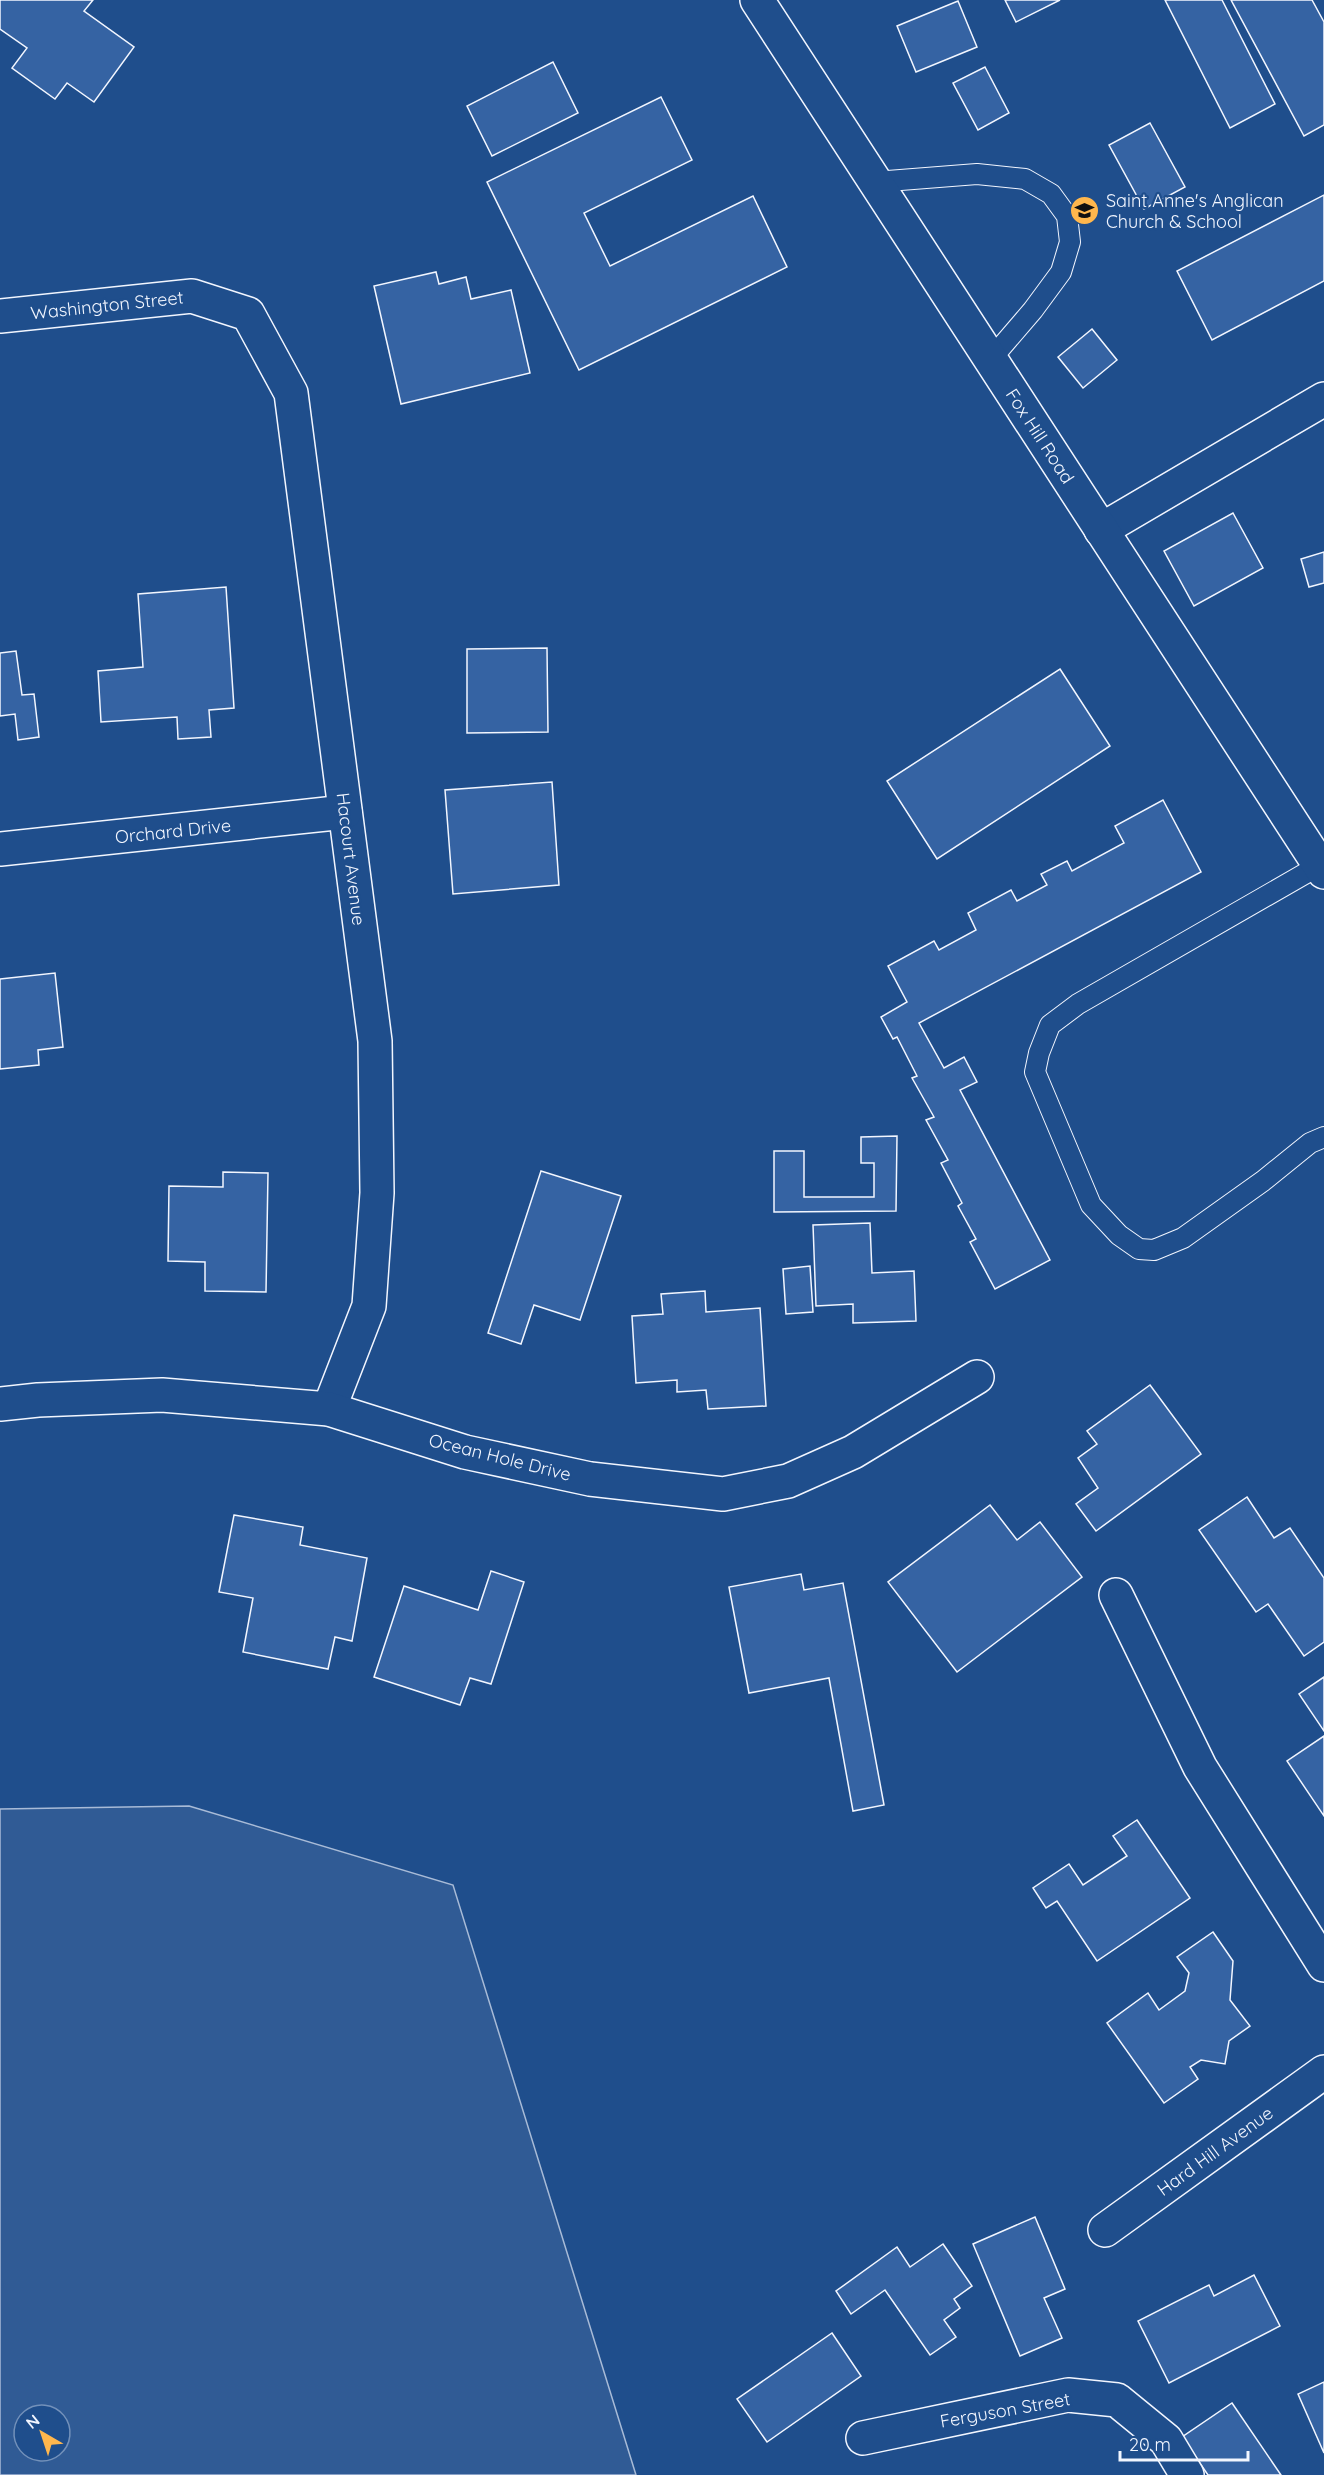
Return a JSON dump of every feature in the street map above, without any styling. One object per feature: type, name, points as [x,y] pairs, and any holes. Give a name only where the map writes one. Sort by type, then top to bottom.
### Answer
[{"type":"street","name":"Fox Hill Road","points":[[757,0],[1101,530],[1323,866]]},
{"type":"street","name":"Washington Street","points":[[0,316],[192,296],[248,314]]},
{"type":"street","name":"Hacourt Avenue","points":[[248,314],[291,393],[375,1041],[377,1193],[369,1306],[329,1409]]},
{"type":"street","points":[[1101,530],[1324,399]]},
{"type":"street","name":"Orchard Drive","points":[[0,849],[345,812]]},
{"type":"street","name":"Ocean Hole Drive","points":[[0,1404],[38,1400],[162,1395],[329,1409],[465,1452],[590,1479],[723,1494],[788,1481],[854,1452],[976,1377]]},
{"type":"street","points":[[1116,1595],[1200,1767],[1324,1965]]},
{"type":"street","name":"Hard Hill Avenue","points":[[1105,2230],[1324,2072]]},
{"type":"street","name":"Ferguson Street","points":[[863,2438],[1068,2395],[1117,2400],[1166,2440],[1187,2475]]},
{"type":"lane","points":[[874,182],[977,174],[1025,178],[1051,194],[1068,216],[1070,242],[1061,272],[1033,310],[990,360]]},
{"type":"lane","points":[[1323,866],[1078,1004],[1050,1025],[1039,1053],[1035,1072],[1091,1205],[1119,1235],[1139,1250],[1154,1250],[1183,1238],[1263,1181],[1310,1143],[1324,1137]]},
{"type":"shaded area","points":[[189,1806],[453,1885],[636,2475],[0,2475],[0,1809]]},
{"type":"building","points":[[0,0],[93,0],[84,11],[134,47],[94,102],[67,83],[55,99],[12,68],[27,48],[0,29]]},
{"type":"building","points":[[1005,0],[1060,0],[1016,22]]},
{"type":"building","points":[[1165,0],[1222,0],[1275,104],[1230,128]]},
{"type":"building","points":[[1231,0],[1312,0],[1324,22],[1324,125],[1304,136]]},
{"type":"building","points":[[958,1],[977,47],[916,72],[897,26]]},
{"type":"building","points":[[553,62],[578,113],[492,156],[467,106]]},
{"type":"building","points":[[985,67],[1009,113],[978,130],[953,83]]},
{"type":"building","points":[[661,97],[692,160],[584,213],[610,266],[753,196],[787,267],[579,370],[487,182]]},
{"type":"building","points":[[1150,123],[1185,187],[1144,209],[1109,145]]},
{"type":"building","points":[[1324,195],[1324,281],[1212,340],[1177,271]]},
{"type":"building","points":[[436,272],[439,284],[466,277],[471,299],[511,290],[530,373],[401,404],[374,286]]},
{"type":"building","points":[[1092,329],[1117,360],[1083,388],[1058,357]]},
{"type":"building","points":[[1233,513],[1263,568],[1194,606],[1164,551]]},
{"type":"building","points":[[1324,552],[1324,583],[1309,587],[1301,559]]},
{"type":"building","points":[[226,587],[234,708],[209,710],[211,737],[178,739],[177,717],[101,722],[98,671],[143,667],[138,594]]},
{"type":"building","points":[[547,648],[548,732],[467,733],[467,649]]},
{"type":"building","points":[[16,651],[22,695],[34,694],[39,737],[18,740],[15,714],[0,716],[0,653]]},
{"type":"building","points":[[1060,669],[1110,746],[937,859],[887,781]]},
{"type":"building","points":[[552,782],[559,885],[453,894],[445,790]]},
{"type":"building","points":[[1163,800],[1201,872],[919,1023],[944,1068],[964,1057],[977,1082],[960,1090],[1050,1260],[995,1289],[970,1242],[976,1239],[958,1206],[962,1203],[941,1163],[948,1160],[926,1120],[934,1117],[912,1078],[917,1076],[897,1037],[893,1039],[881,1017],[907,1002],[888,966],[934,941],[939,950],[976,930],[968,913],[1011,890],[1017,901],[1047,885],[1041,874],[1067,861],[1072,871],[1124,843],[1115,826]]},
{"type":"building","points":[[55,973],[63,1047],[38,1050],[39,1065],[0,1069],[0,979]]},
{"type":"building","points":[[897,1136],[896,1211],[774,1212],[774,1151],[804,1151],[804,1197],[874,1197],[874,1163],[861,1163],[861,1137]]},
{"type":"building","points":[[541,1171],[621,1196],[580,1320],[534,1305],[521,1344],[488,1333]]},
{"type":"building","points":[[223,1172],[268,1173],[266,1292],[205,1291],[205,1262],[168,1261],[169,1186],[223,1187]]},
{"type":"building","points":[[870,1223],[872,1273],[914,1271],[916,1321],[853,1323],[853,1304],[816,1306],[813,1225]]},
{"type":"building","points":[[810,1266],[813,1312],[786,1314],[783,1269]]},
{"type":"building","points":[[705,1291],[706,1312],[760,1308],[766,1406],[708,1409],[706,1390],[677,1392],[677,1380],[636,1383],[632,1316],[663,1314],[661,1294]]},
{"type":"building","points":[[1150,1385],[1201,1454],[1096,1531],[1076,1504],[1098,1488],[1078,1458],[1097,1444],[1087,1431]]},
{"type":"building","points":[[1247,1497],[1274,1538],[1290,1528],[1324,1578],[1324,1642],[1304,1656],[1268,1604],[1256,1612],[1199,1530]]},
{"type":"building","points":[[990,1505],[1017,1540],[1040,1522],[1082,1577],[957,1672],[888,1582]]},
{"type":"building","points":[[234,1515],[303,1527],[300,1545],[367,1558],[352,1641],[335,1637],[328,1669],[243,1652],[253,1598],[219,1592]]},
{"type":"building","points":[[491,1571],[524,1582],[491,1684],[470,1678],[460,1705],[374,1677],[404,1586],[478,1610]]},
{"type":"building","points":[[801,1574],[804,1590],[843,1583],[884,1805],[853,1811],[829,1678],[749,1693],[729,1587]]},
{"type":"building","points":[[1324,1677],[1324,1731],[1299,1694]]},
{"type":"building","points":[[1324,1736],[1324,1816],[1287,1761]]},
{"type":"building","points":[[1137,1820],[1190,1898],[1097,1961],[1057,1901],[1046,1908],[1033,1888],[1069,1864],[1083,1885],[1127,1856],[1113,1836]]},
{"type":"building","points":[[1213,1932],[1233,1961],[1230,2000],[1250,2026],[1229,2041],[1225,2064],[1201,2060],[1190,2067],[1198,2079],[1164,2103],[1107,2023],[1148,1993],[1159,2010],[1185,1991],[1189,1973],[1177,1957]]},
{"type":"building","points":[[1035,2217],[1065,2289],[1044,2298],[1062,2338],[1020,2356],[973,2244]]},
{"type":"building","points":[[943,2244],[972,2286],[954,2299],[960,2308],[944,2320],[956,2337],[930,2355],[885,2290],[851,2314],[836,2291],[897,2247],[910,2267]]},
{"type":"building","points":[[1254,2275],[1280,2326],[1169,2383],[1138,2321],[1209,2285],[1214,2296]]},
{"type":"building","points":[[832,2333],[861,2376],[767,2442],[737,2399]]},
{"type":"building","points":[[1324,2382],[1324,2453],[1298,2394]]},
{"type":"building","points":[[1232,2403],[1281,2475],[1208,2475],[1182,2437]]},
{"type":"place","name":"Saint Anne's Anglican Church & School","points":[[1085,210]]}]
